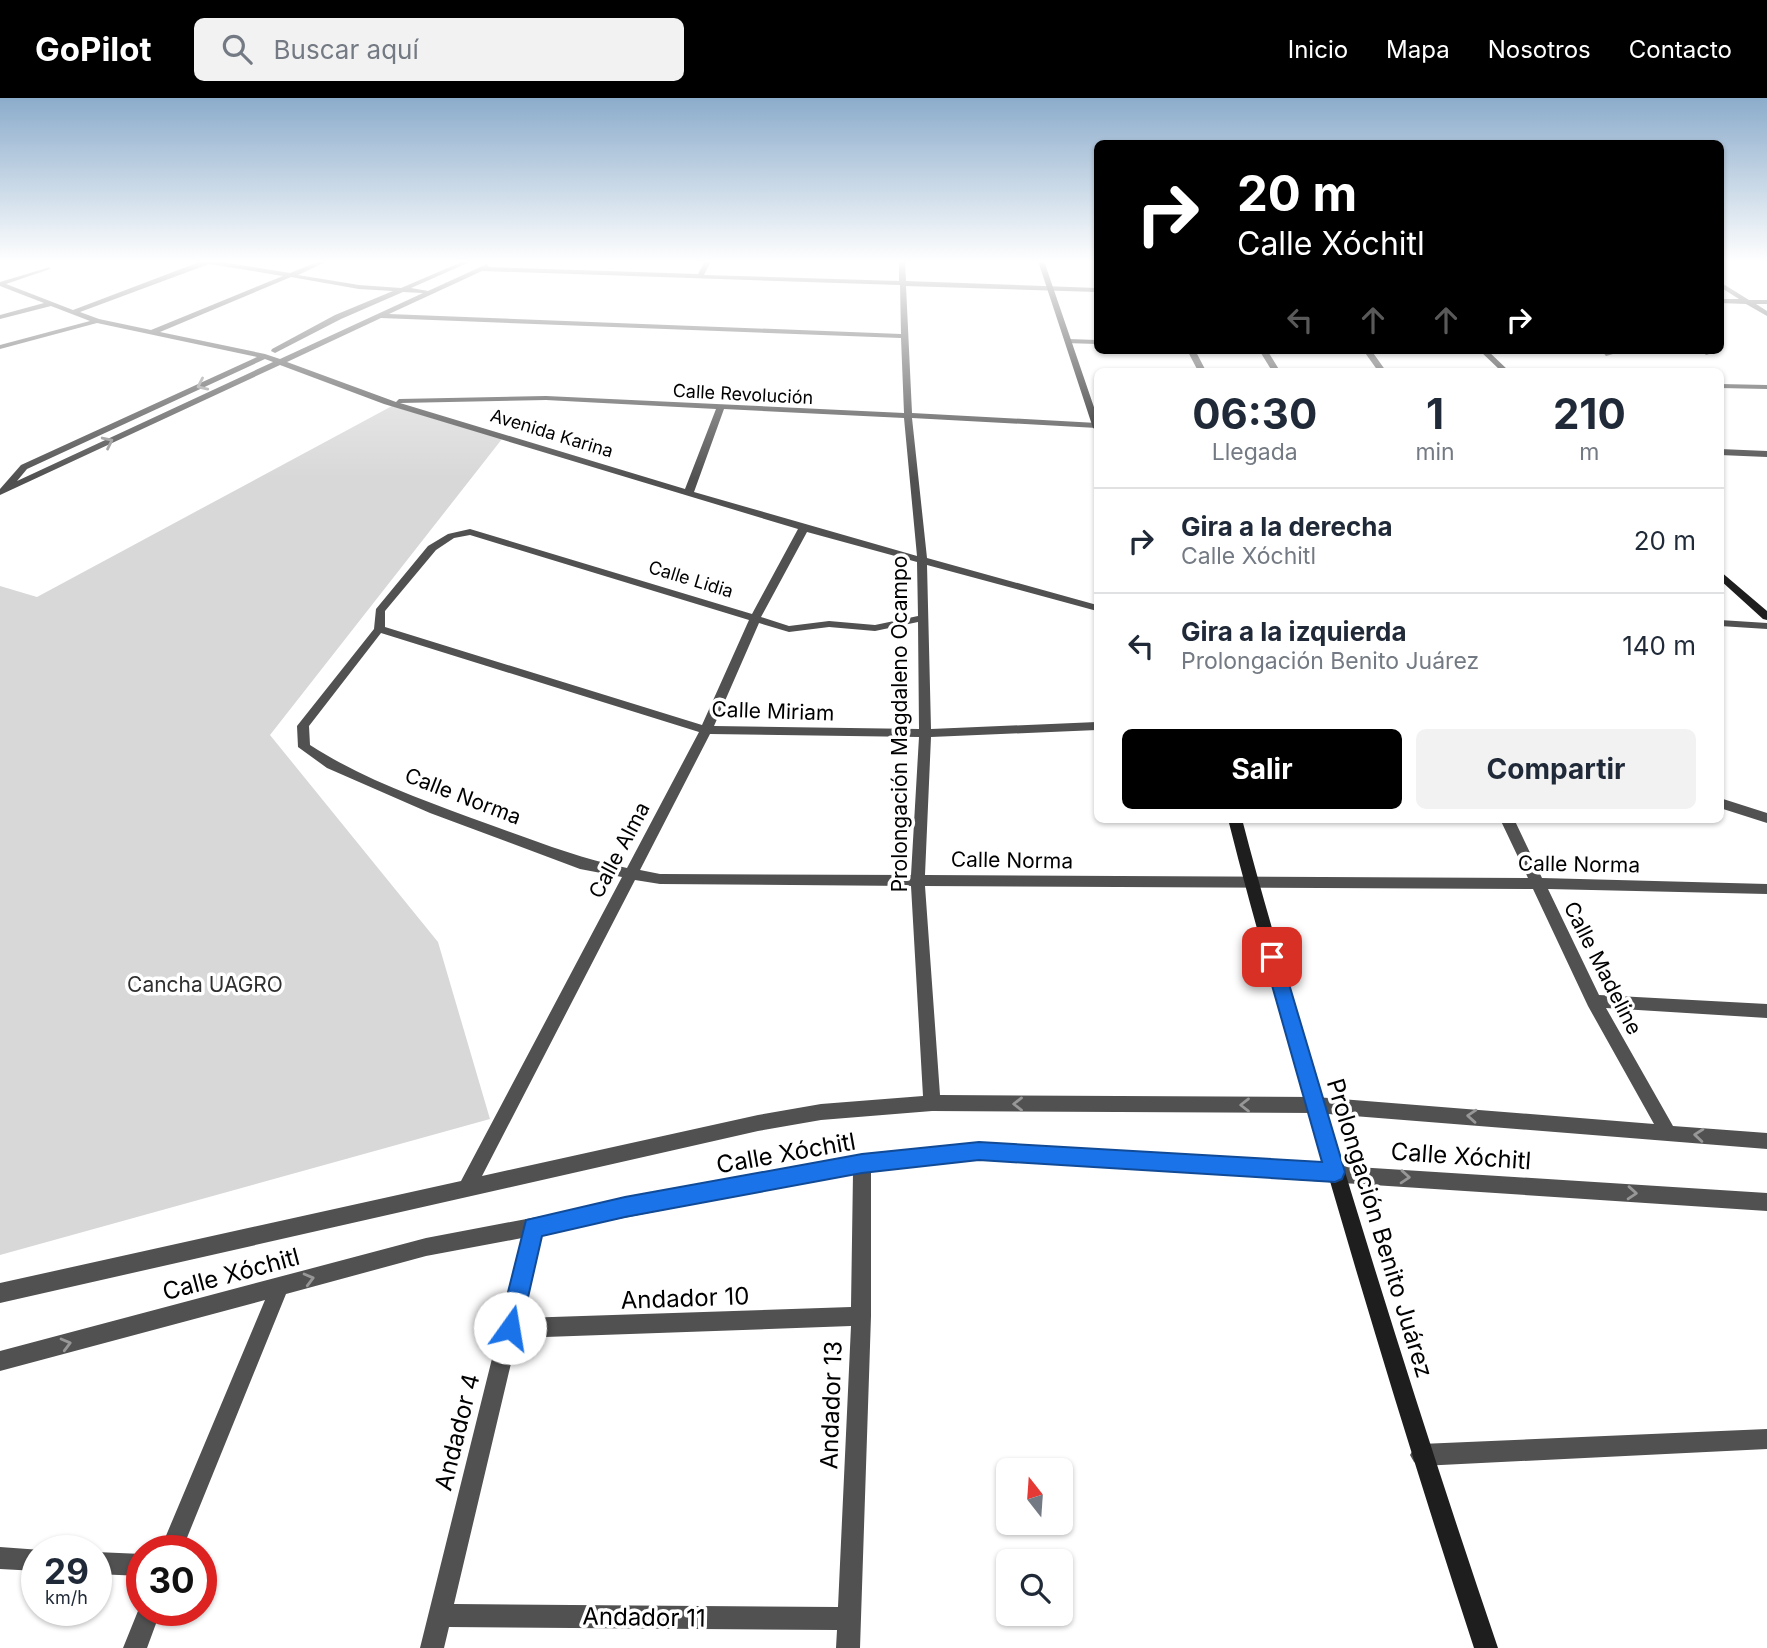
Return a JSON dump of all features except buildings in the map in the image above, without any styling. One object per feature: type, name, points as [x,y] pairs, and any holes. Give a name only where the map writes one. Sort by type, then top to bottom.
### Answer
[{"type":"street","points":[[0,347],[51,333]]},
{"type":"street","name":"Avenida Karina","points":[[159,333],[264,356],[387,402],[804,528],[1094,607]]},
{"type":"street","points":[[1,492],[24,467],[310,333]]},
{"type":"street","points":[[835,333],[906,336]]},
{"type":"street","points":[[1065,333],[1094,417]]},
{"type":"street","points":[[275,351],[336,334]]},
{"type":"street","points":[[1,492],[336,334]]},
{"type":"street","name":"Prolongación Magdaleno Ocampo","points":[[906,336],[908,418],[922,560],[925,733],[918,880],[932,1103]]},
{"type":"street","points":[[1068,341],[1094,342]]},
{"type":"street","points":[[1487,354],[1502,368]]},
{"type":"street","points":[[1724,386],[1767,387]]},
{"type":"street","name":"Calle Revolución","points":[[387,402],[546,398],[720,409],[1094,426]]},
{"type":"street","points":[[689,492],[720,409]]},
{"type":"street","points":[[1724,452],[1767,454]]},
{"type":"street","name":"Calle Alma","points":[[466,1189],[706,730],[756,617],[804,528]]},
{"type":"street","name":"Calle Lidia","points":[[379,629],[380,611],[432,548],[451,536],[470,532],[789,629],[829,624],[876,628],[923,618]]},
{"type":"street","points":[[1724,578],[1767,617]]},
{"type":"street","points":[[1724,623],[1767,626]]},
{"type":"street","name":"Calle Norma","points":[[379,629],[303,726],[304,747],[331,765],[435,810],[585,865],[630,876],[660,880],[1538,884],[1767,890]]},
{"type":"street","name":"Calle Miriam","points":[[379,629],[706,730],[925,733],[1094,726]]},
{"type":"street","points":[[1724,804],[1767,818]]},
{"type":"street","name":"Prolongación Benito Juárez","points":[[1236,823],[1250,883],[1335,1172],[1421,1455],[1486,1648]]},
{"type":"street","name":"Calle Madeline","points":[[1509,823],[1594,1001],[1668,1133]]},
{"type":"street","points":[[1594,1001],[1767,1011]]},
{"type":"street","name":"Calle Xóchitl","points":[[0,1293],[758,1123],[821,1112],[932,1103],[1316,1105],[1767,1141]]},
{"type":"street","name":"Calle Xóchitl","points":[[0,1361],[426,1247],[862,1163],[979,1151],[1767,1202]]},
{"type":"street","name":"Andador 13","points":[[848,1648],[861,1316],[862,1163]]},
{"type":"street","name":"Andador 4","points":[[432,1648],[534,1228]]},
{"type":"street","points":[[177,1535],[280,1286]]},
{"type":"street","name":"Andador 10","points":[[510,1328],[861,1316]]},
{"type":"street","points":[[1421,1455],[1767,1439]]},
{"type":"street","points":[[0,1558],[21,1559]]},
{"type":"street","name":"Andador 11","points":[[439,1615],[849,1619]]},
{"type":"street","points":[[135,1648],[143,1626]]},
{"type":"green space","name":"Cancha UAGRO","points":[[392,406],[502,439],[270,735],[438,942],[490,1119],[0,1255],[0,586],[37,597]]},
{"type":"route","points":[[510,1328],[534,1228],[625,1207],[862,1163],[979,1151],[1335,1172],[1272,957]]}]
